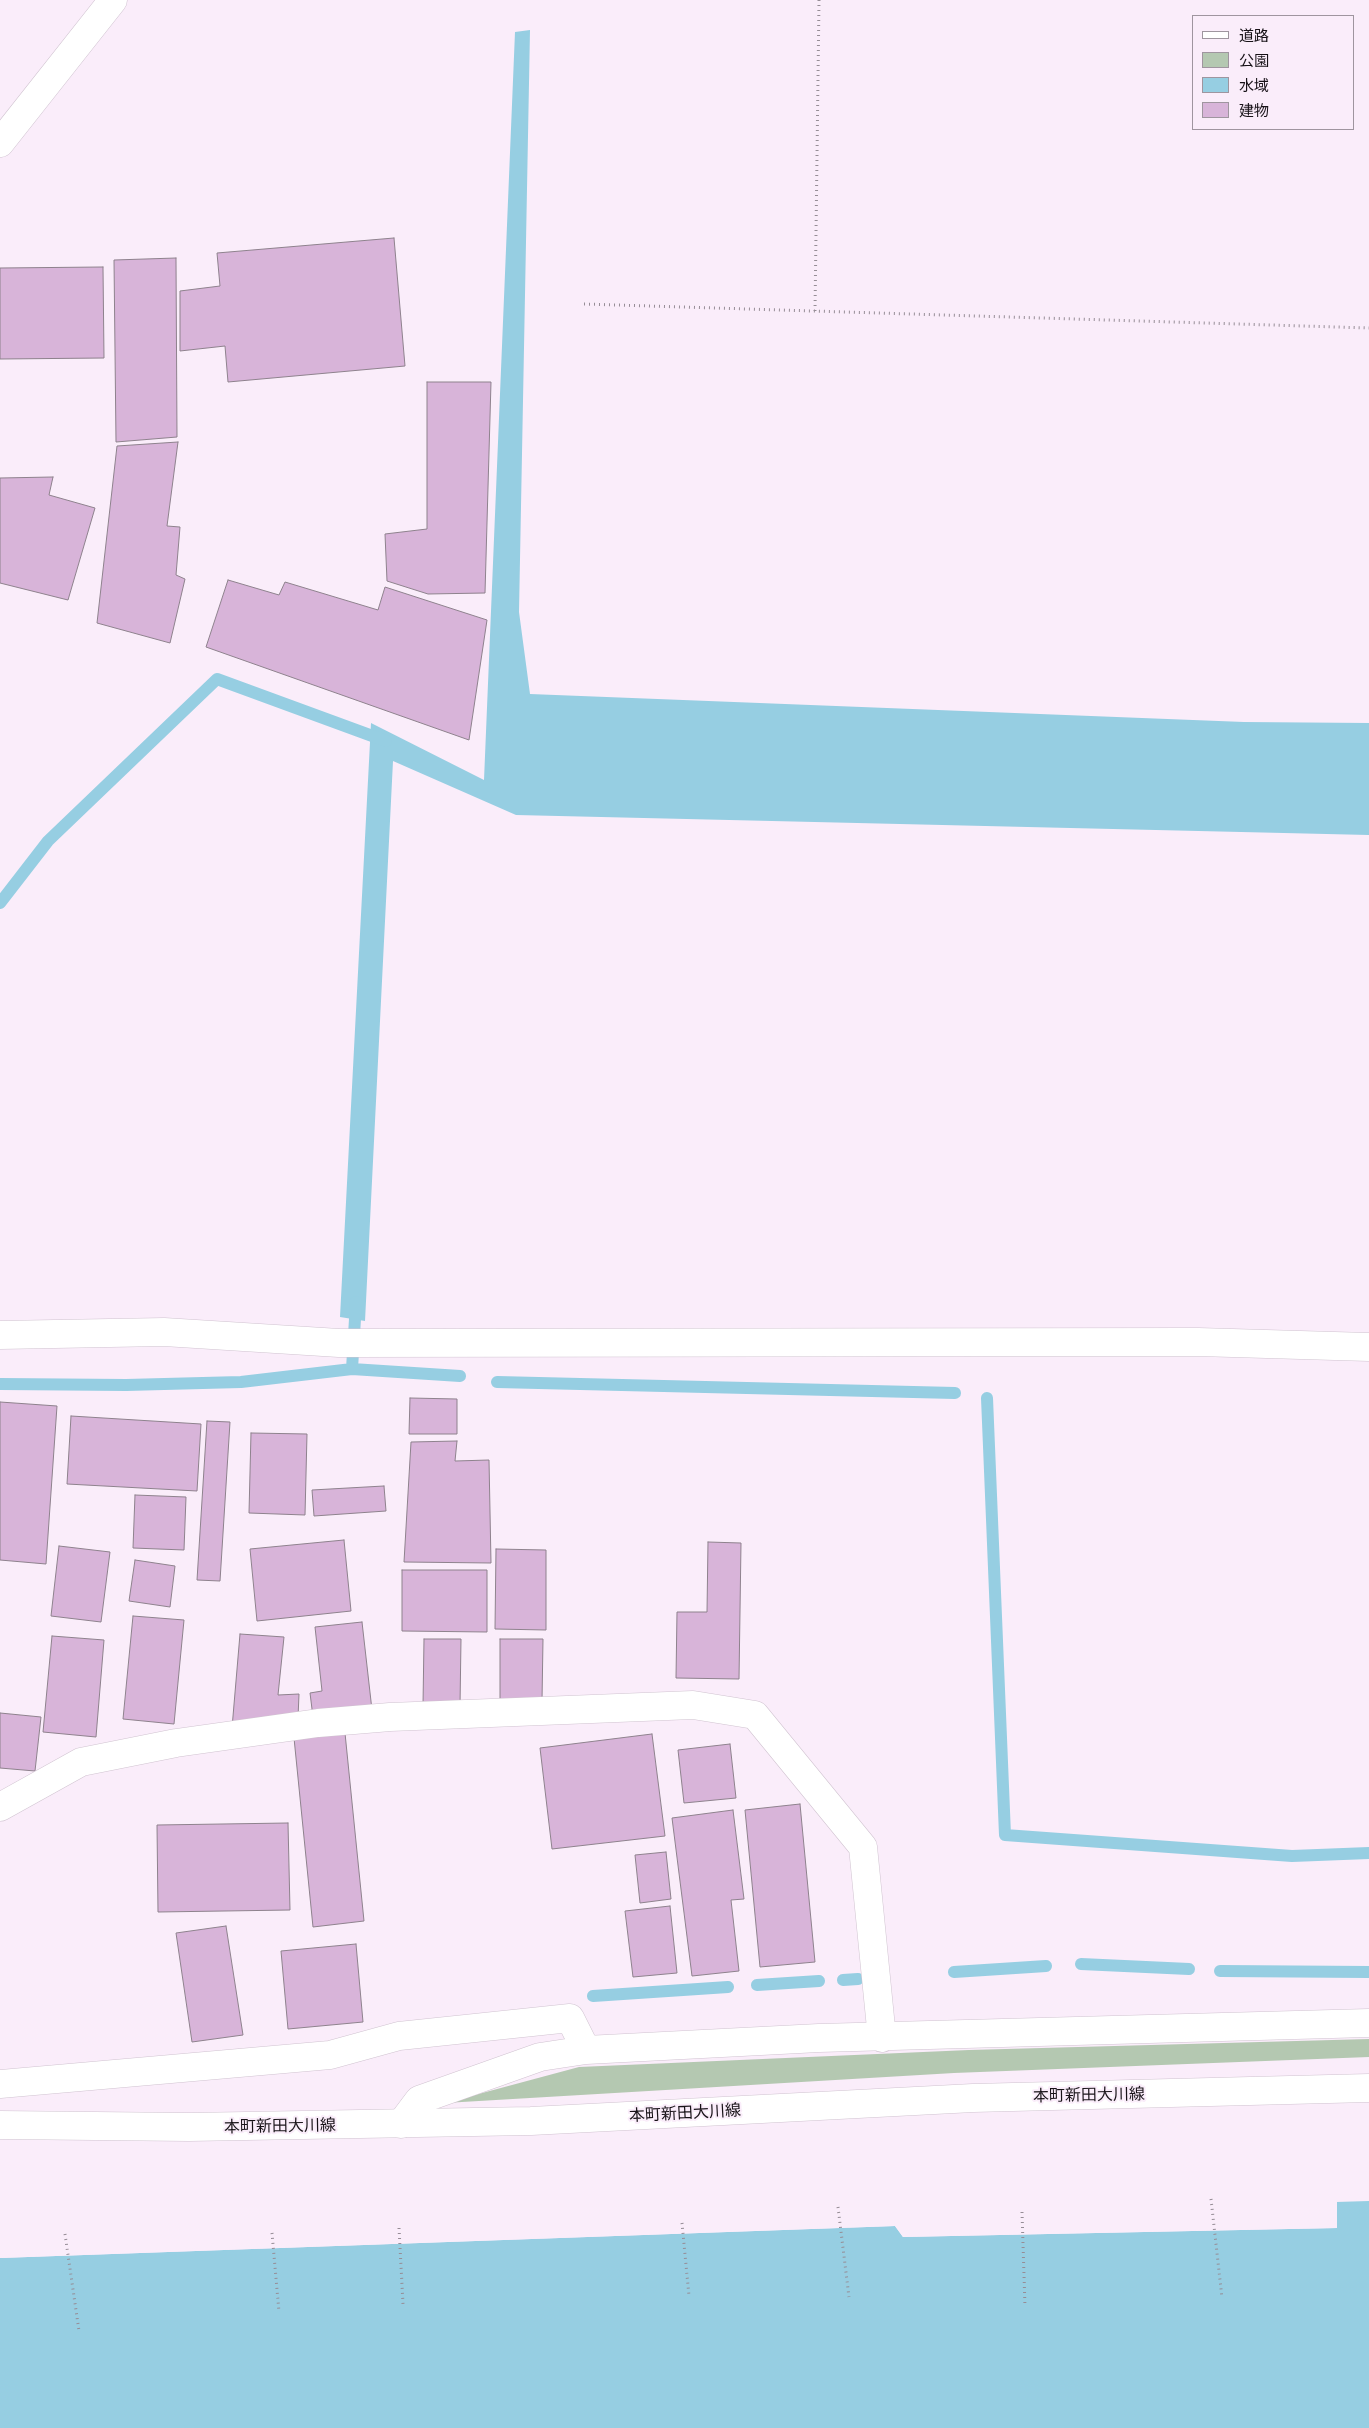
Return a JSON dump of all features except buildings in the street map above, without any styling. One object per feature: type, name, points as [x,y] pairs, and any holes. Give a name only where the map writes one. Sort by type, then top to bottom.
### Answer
[{"type":"street","points":[[0,143],[113,0]]},
{"type":"street","points":[[0,1335],[164,1332],[339,1343],[1198,1342],[1369,1347]]},
{"type":"street","points":[[0,1806],[81,1762],[176,1743],[318,1723],[390,1717],[693,1705],[755,1715],[863,1847],[882,2038]]},
{"type":"street","points":[[0,2084],[330,2055],[398,2036],[570,2018],[586,2050]]},
{"type":"street","points":[[401,2124],[418,2100],[540,2057],[586,2050],[819,2038],[882,2038],[1066,2030],[1369,2023]]},
{"type":"street","name":"本町新田大川線","points":[[0,2125],[189,2127],[531,2121],[973,2098],[1369,2088]]},
{"type":"path","points":[[815,311],[819,0]]},
{"type":"path","points":[[584,304],[1369,328]]},
{"type":"path","points":[[1211,2199],[1222,2298]]},
{"type":"path","points":[[838,2207],[849,2297]]},
{"type":"path","points":[[1022,2212],[1025,2307]]},
{"type":"path","points":[[682,2223],[689,2296]]},
{"type":"path","points":[[399,2228],[403,2304]]},
{"type":"path","points":[[272,2233],[279,2312]]},
{"type":"path","points":[[65,2234],[79,2331]]},
{"type":"green space","points":[[1369,2039],[1369,2057],[954,2073],[445,2103],[579,2067],[969,2050]]},
{"type":"water","points":[[530,30],[519,612],[530,694],[1244,722],[1369,723],[1369,835],[516,815],[393,761],[365,1321],[340,1317],[371,723],[484,780],[515,32]]},
{"type":"water","points":[[1369,2201],[1369,2428],[0,2428],[0,2258],[895,2226],[903,2237],[1337,2228],[1336,2202]]},
{"type":"pier","points":[[1337,2199],[1337,2228],[903,2237],[895,2226],[0,2258],[0,2255],[895,2224],[904,2234],[1335,2226],[1334,2202]]},
{"type":"waterway","points":[[0,903],[48,841],[217,679],[386,741]]},
{"type":"waterway","points":[[0,1384],[126,1385],[241,1382],[352,1369],[356,1302]]},
{"type":"waterway","points":[[352,1369],[460,1376]]},
{"type":"waterway","points":[[497,1382],[955,1393]]},
{"type":"waterway","points":[[987,1398],[1005,1835],[1292,1856],[1369,1853]]},
{"type":"waterway","points":[[1081,1964],[1189,1969]]},
{"type":"waterway","points":[[954,1972],[1046,1966]]},
{"type":"waterway","points":[[1220,1971],[1369,1972]]},
{"type":"waterway","points":[[843,1980],[858,1979]]},
{"type":"waterway","points":[[757,1985],[819,1981]]},
{"type":"waterway","points":[[593,1996],[728,1987]]}]
